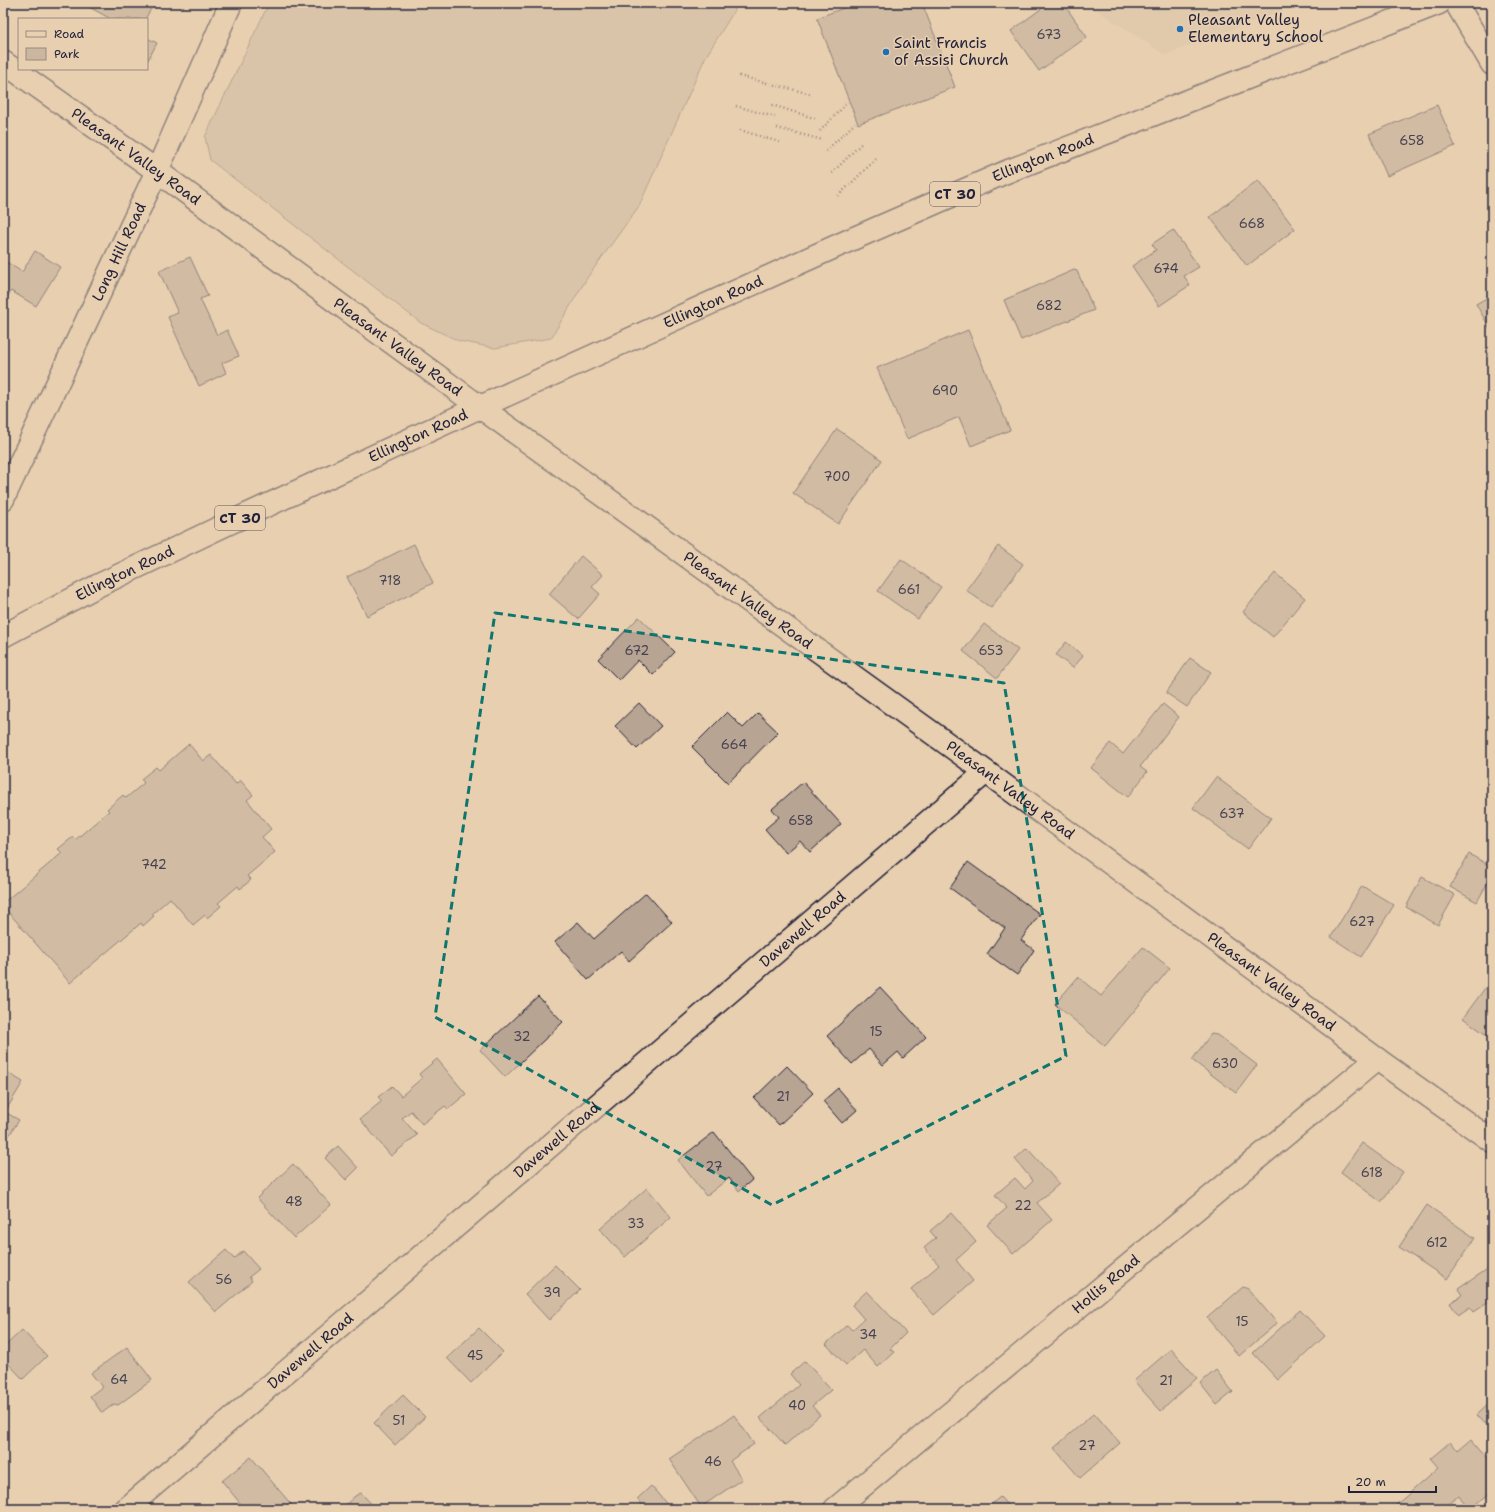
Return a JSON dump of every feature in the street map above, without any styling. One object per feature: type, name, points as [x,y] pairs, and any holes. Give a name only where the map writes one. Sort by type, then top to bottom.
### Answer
[{"type":"main road","name":"Long Hill Road","points":[[3,499],[157,171],[231,3]]},
{"type":"main road","name":"Ellington Road","points":[[3,636],[97,586],[480,407],[850,240],[1006,172],[1439,3]]},
{"type":"main road","points":[[1456,3],[1492,64]]},
{"type":"main road","name":"Pleasant Valley Road","points":[[3,62],[157,171],[480,407],[986,772],[1377,1059],[1492,1141]]},
{"type":"main road","name":"Davewell Road","points":[[126,1509],[986,772]]},
{"type":"main road","name":"Hollis Road","points":[[835,1509],[1377,1059]]},
{"type":"path","points":[[739,76],[811,94]]},
{"type":"path","points":[[820,131],[848,102]]},
{"type":"path","points":[[772,105],[818,119]]},
{"type":"path","points":[[736,106],[775,117]]},
{"type":"path","points":[[826,151],[855,123]]},
{"type":"path","points":[[777,128],[823,140]]},
{"type":"path","points":[[740,130],[779,142]]},
{"type":"path","points":[[832,173],[862,143]]},
{"type":"path","points":[[838,196],[878,157]]},
{"type":"highlighted area","points":[[495,613],[1004,683],[1066,1056],[772,1205],[435,1017]]},
{"type":"shaded area","name":"Pleasant Valley Elementary School","points":[[1086,3],[1302,3],[1165,55]]},
{"type":"green space","points":[[269,3],[739,3],[705,58],[639,206],[587,278],[551,338],[495,348],[459,341],[421,323],[210,160],[205,137]]},
{"type":"building","points":[[82,3],[154,4],[146,18],[109,18]]},
{"type":"building","name":"Saint Francis of Assisi Church","points":[[854,3],[922,3],[955,87],[858,124],[817,18]]},
{"type":"building","points":[[1049,3],[1063,3],[1087,37],[1039,71],[1011,31]]},
{"type":"building","points":[[148,38],[157,43],[148,60]]},
{"type":"building","points":[[1437,105],[1455,146],[1387,176],[1369,134]]},
{"type":"building","points":[[1258,180],[1295,229],[1247,266],[1210,217]]},
{"type":"building","points":[[1173,230],[1199,267],[1184,276],[1190,285],[1159,306],[1132,266],[1156,250],[1152,244]]},
{"type":"building","points":[[35,251],[60,267],[36,306],[11,291],[3,304],[3,260],[22,272]]},
{"type":"building","points":[[190,257],[208,296],[200,299],[217,335],[227,330],[239,356],[222,363],[226,373],[199,386],[168,317],[178,313],[159,271]]},
{"type":"building","points":[[1074,270],[1077,271],[1094,310],[1021,340],[1004,300]]},
{"type":"building","points":[[1492,295],[1492,332],[1476,304]]},
{"type":"building","points":[[968,330],[1010,430],[971,446],[959,417],[907,439],[877,368]]},
{"type":"building","points":[[837,429],[882,460],[838,524],[793,493]]},
{"type":"building","points":[[414,544],[433,583],[367,616],[347,577]]},
{"type":"building","points":[[998,546],[1023,564],[991,608],[966,590]]},
{"type":"building","points":[[581,556],[603,575],[592,587],[600,594],[578,619],[549,594]]},
{"type":"building","points":[[901,559],[941,587],[918,619],[878,591]]},
{"type":"building","points":[[1275,573],[1305,598],[1273,637],[1243,612]]},
{"type":"building","points":[[639,617],[675,652],[653,675],[638,660],[619,680],[598,659]]},
{"type":"building","points":[[984,624],[1018,650],[997,678],[963,651]]},
{"type":"building","points":[[1066,642],[1083,656],[1073,668],[1056,655]]},
{"type":"building","points":[[1190,658],[1211,672],[1187,707],[1166,693]]},
{"type":"building","points":[[639,703],[661,726],[637,749],[615,726]]},
{"type":"building","points":[[1163,704],[1179,717],[1140,767],[1147,772],[1128,797],[1091,768],[1110,743],[1123,754]]},
{"type":"building","points":[[727,712],[743,728],[758,713],[778,732],[728,783],[692,747]]},
{"type":"building","points":[[189,744],[203,761],[211,755],[236,784],[240,780],[253,795],[247,800],[271,829],[262,837],[275,852],[247,876],[251,880],[240,889],[238,886],[218,903],[221,906],[207,918],[205,915],[193,925],[170,898],[152,914],[154,916],[143,926],[141,923],[70,983],[3,906],[3,903],[62,853],[58,849],[73,837],[75,840],[109,811],[107,809],[123,795],[126,798],[144,783],[141,779],[156,767],[159,770]]},
{"type":"building","points":[[1216,777],[1271,818],[1248,849],[1193,808]]},
{"type":"building","points":[[803,782],[841,824],[810,852],[800,841],[786,853],[765,829],[779,817],[772,809]]},
{"type":"building","points":[[1469,854],[1492,867],[1492,875],[1477,902],[1450,887]]},
{"type":"building","points":[[968,862],[1040,914],[1021,940],[1034,950],[1017,975],[987,954],[1005,928],[950,888]]},
{"type":"building","points":[[1422,877],[1455,895],[1438,925],[1406,907]]},
{"type":"building","points":[[1362,886],[1394,905],[1361,957],[1331,937]]},
{"type":"building","points":[[646,893],[672,922],[629,961],[621,951],[588,980],[555,942],[578,922],[594,939]]},
{"type":"building","points":[[1143,947],[1170,968],[1105,1046],[1055,1004],[1078,977],[1101,996]]},
{"type":"building","points":[[1488,984],[1492,987],[1492,1039],[1463,1018]]},
{"type":"building","points":[[880,987],[926,1037],[903,1058],[898,1052],[883,1065],[869,1049],[852,1064],[827,1036]]},
{"type":"building","points":[[538,996],[563,1022],[505,1077],[480,1050]]},
{"type":"building","points":[[1211,1034],[1217,1035],[1257,1065],[1236,1093],[1192,1060]]},
{"type":"building","points":[[437,1059],[466,1094],[448,1109],[445,1106],[422,1124],[411,1111],[402,1118],[417,1135],[391,1156],[360,1119],[382,1101],[378,1097],[392,1086],[401,1096],[422,1078],[419,1074]]},
{"type":"building","points":[[787,1066],[813,1093],[779,1125],[754,1098]]},
{"type":"building","points":[[3,1070],[23,1082],[5,1112],[19,1120],[3,1145]]},
{"type":"building","points":[[838,1088],[857,1110],[842,1123],[823,1101]]},
{"type":"building","points":[[714,1132],[752,1180],[739,1191],[729,1178],[706,1196],[678,1160]]},
{"type":"building","points":[[1362,1143],[1403,1172],[1381,1202],[1341,1172]]},
{"type":"building","points":[[338,1146],[358,1168],[346,1180],[325,1158]]},
{"type":"building","points":[[1027,1148],[1059,1184],[1037,1203],[1052,1220],[1013,1254],[987,1225],[1007,1208],[995,1195],[1015,1178],[1025,1189],[1033,1181],[1015,1159]]},
{"type":"building","points":[[293,1164],[331,1205],[294,1238],[257,1198]]},
{"type":"building","points":[[647,1188],[671,1217],[625,1257],[600,1229]]},
{"type":"building","points":[[1427,1205],[1475,1238],[1447,1279],[1399,1247]]},
{"type":"building","points":[[951,1213],[976,1242],[956,1260],[973,1281],[934,1315],[911,1289],[939,1265],[924,1248],[936,1238],[930,1231]]},
{"type":"building","points":[[226,1250],[234,1259],[243,1251],[259,1269],[249,1277],[252,1281],[216,1312],[189,1282]]},
{"type":"building","points":[[555,1265],[580,1290],[549,1320],[525,1294]]},
{"type":"building","points":[[1492,1266],[1492,1300],[1474,1312],[1470,1307],[1458,1315],[1450,1303],[1462,1295],[1458,1289]]},
{"type":"building","points":[[1243,1287],[1248,1289],[1277,1323],[1239,1356],[1207,1318]]},
{"type":"building","points":[[867,1291],[906,1333],[890,1349],[894,1352],[878,1367],[863,1350],[846,1365],[826,1344],[847,1325],[852,1330],[864,1319],[852,1305]]},
{"type":"building","points":[[1300,1310],[1325,1336],[1278,1380],[1253,1353]]},
{"type":"building","points":[[479,1328],[503,1352],[471,1383],[447,1358]]},
{"type":"building","points":[[22,1330],[47,1356],[23,1379],[3,1358],[3,1348]]},
{"type":"building","points":[[127,1347],[152,1380],[118,1405],[114,1404],[102,1413],[90,1396],[102,1387],[91,1373]]},
{"type":"building","points":[[1171,1349],[1197,1378],[1161,1411],[1134,1381]]},
{"type":"building","points":[[805,1361],[831,1390],[812,1406],[820,1415],[785,1445],[760,1418],[799,1385],[790,1374]]},
{"type":"building","points":[[1216,1370],[1233,1392],[1217,1405],[1200,1383]]},
{"type":"building","points":[[403,1395],[425,1417],[395,1445],[374,1423]]},
{"type":"building","points":[[1492,1401],[1492,1431],[1477,1415]]},
{"type":"building","points":[[1094,1413],[1120,1443],[1080,1478],[1054,1448]]},
{"type":"building","points":[[734,1415],[754,1444],[730,1461],[742,1479],[701,1507],[669,1459]]},
{"type":"building","points":[[1471,1439],[1492,1463],[1492,1490],[1470,1509],[1459,1496],[1443,1509],[1398,1509],[1395,1506],[1438,1468],[1430,1459],[1450,1442],[1457,1451]]},
{"type":"building","points":[[251,1457],[295,1509],[245,1509],[222,1481]]},
{"type":"building","points":[[651,1486],[671,1509],[646,1509],[637,1499]]},
{"type":"building","points":[[361,1493],[376,1509],[341,1509],[355,1496]]},
{"type":"building","points":[[1000,1497],[1011,1509],[986,1509]]},
{"type":"place","name":"Pleasant Valley Elementary School","points":[[1180,29]]},
{"type":"place","name":"Saint Francis of Assisi Church","points":[[886,52]]}]
